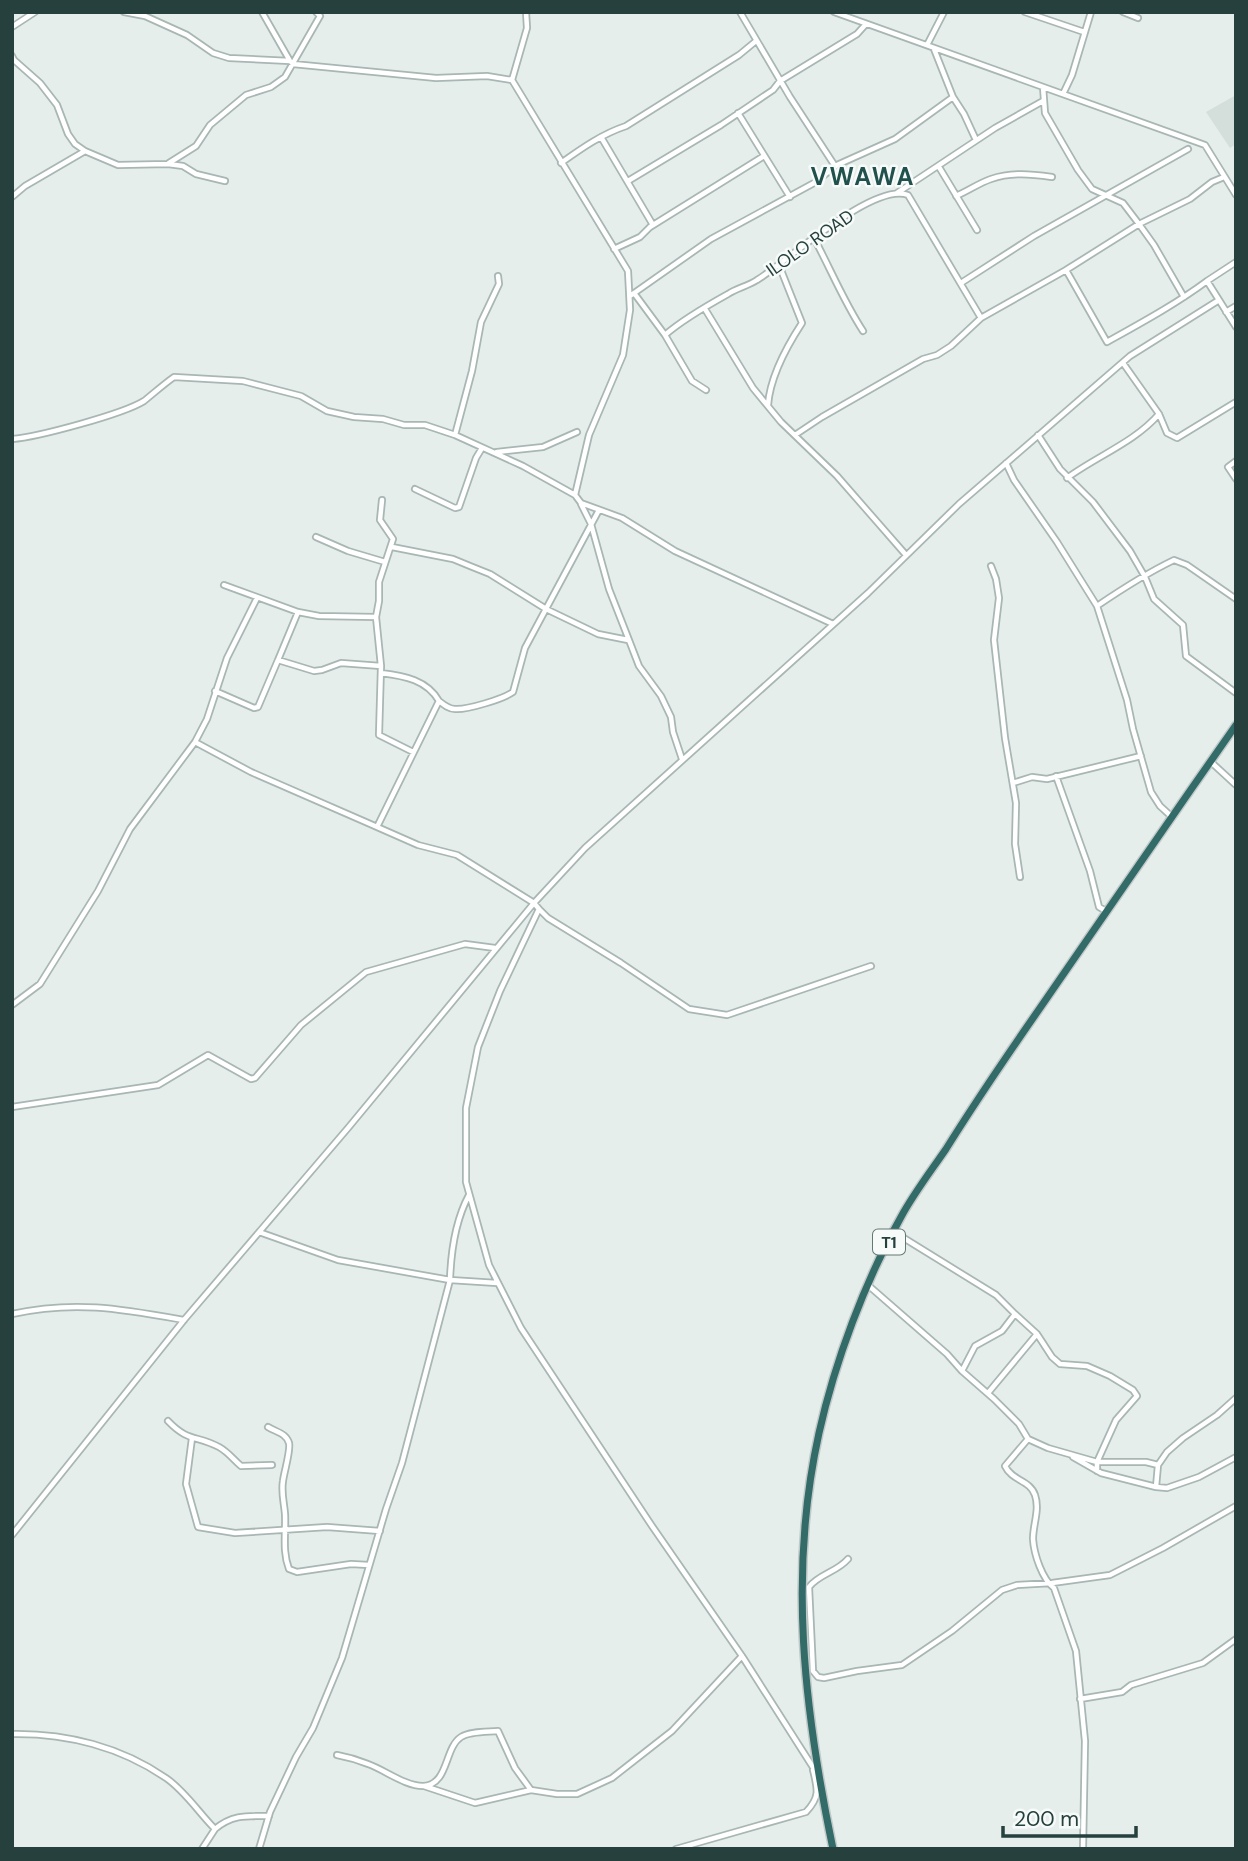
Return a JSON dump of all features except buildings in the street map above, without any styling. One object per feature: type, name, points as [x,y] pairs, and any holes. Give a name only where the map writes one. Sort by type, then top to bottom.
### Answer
[{"type":"highway","name":"T1","points":[[833,1849],[818,1775],[806,1686],[801,1614],[807,1510],[818,1435],[845,1340],[901,1217],[995,1073],[1236,725]]},
{"type":"street","points":[[12,27],[35,12]]},
{"type":"street","points":[[124,12],[145,16],[187,34],[213,53],[229,58],[436,78],[487,76],[512,80]]},
{"type":"street","points":[[262,12],[291,63]]},
{"type":"street","points":[[168,164],[196,146],[210,125],[246,95],[271,87],[285,77],[320,16],[316,12]]},
{"type":"street","points":[[526,12],[527,28],[512,80],[628,271],[632,295],[666,335],[692,381],[705,390]]},
{"type":"street","points":[[740,12],[780,81],[835,166]]},
{"type":"street","points":[[834,12],[1205,145],[1236,195]]},
{"type":"street","points":[[927,45],[944,12]]},
{"type":"street","points":[[1025,12],[1084,32]]},
{"type":"street","points":[[1063,94],[1091,12]]},
{"type":"street","points":[[1124,12],[1138,18]]},
{"type":"street","points":[[628,181],[773,90],[780,81],[857,34],[866,24]]},
{"type":"street","points":[[561,163],[583,146],[610,131],[626,126],[739,55],[756,41]]},
{"type":"street","points":[[933,48],[953,97],[976,140]]},
{"type":"street","points":[[12,56],[40,83],[57,105],[68,134],[75,144],[85,151],[118,165],[183,166],[196,174],[225,181]]},
{"type":"street","points":[[1043,87],[1045,113],[1078,170],[1092,189],[1121,201]]},
{"type":"street","points":[[575,495],[589,435],[623,355],[632,295],[711,239],[814,183],[835,166],[895,139],[953,97]]},
{"type":"street","name":"ILOLO ROAD","points":[[666,335],[730,292],[759,279],[846,215],[895,194],[976,140],[1044,101]]},
{"type":"street","points":[[738,113],[789,197]]},
{"type":"street","points":[[601,137],[653,225]]},
{"type":"street","points":[[961,283],[1034,236],[1188,149]]},
{"type":"street","points":[[12,197],[25,186],[85,151]]},
{"type":"street","points":[[614,249],[640,237],[653,225],[764,156]]},
{"type":"street","points":[[939,167],[977,230]]},
{"type":"street","points":[[956,196],[989,179],[1006,174],[1025,173],[1052,177]]},
{"type":"street","points":[[795,435],[923,359],[937,355],[951,346],[981,318],[1224,177]]},
{"type":"street","points":[[1119,187],[1121,201],[1154,245],[1184,297]]},
{"type":"street","points":[[895,194],[900,192],[908,195],[981,318]]},
{"type":"street","points":[[814,238],[838,283],[844,302],[863,331]]},
{"type":"street","points":[[1066,270],[1107,342],[1184,297],[1236,262]]},
{"type":"street","points":[[768,406],[769,393],[781,358],[802,323],[779,265]]},
{"type":"street","points":[[455,435],[472,371],[481,322],[499,284],[498,276]]},
{"type":"street","points":[[1207,281],[1236,327]]},
{"type":"street","points":[[12,1535],[184,1320],[534,903],[585,848],[834,624],[959,504],[1038,435],[1123,363],[1219,300]]},
{"type":"street","points":[[1226,312],[1236,306]]},
{"type":"street","points":[[705,309],[744,376],[768,406],[837,476],[906,555]]},
{"type":"street","points":[[1123,363],[1159,414],[1167,433],[1177,438],[1236,402]]},
{"type":"street","points":[[12,439],[43,433],[129,408],[143,401],[174,377],[243,381],[302,396],[327,411],[354,417],[383,419],[404,425],[425,425],[455,435],[523,466],[575,495],[581,503],[591,524],[609,589],[639,666],[661,696],[671,717],[681,760]]},
{"type":"street","points":[[1067,478],[1088,462],[1142,431],[1159,414]]},
{"type":"street","points":[[493,452],[506,453],[543,447],[577,432]]},
{"type":"street","points":[[1038,435],[1051,458],[1101,512],[1130,551],[1144,574],[1154,599],[1183,625],[1186,656],[1236,693]]},
{"type":"street","points":[[415,489],[454,508],[459,507],[482,448]]},
{"type":"street","points":[[1236,461],[1228,467],[1236,479]]},
{"type":"street","points":[[1006,463],[1014,480],[1097,606],[1127,700],[1152,792],[1160,806],[1172,817]]},
{"type":"street","points":[[382,500],[380,520],[391,534],[392,547],[379,582],[376,617],[381,666],[379,734],[413,752]]},
{"type":"street","points":[[581,503],[622,518],[675,551],[834,624]]},
{"type":"street","points":[[381,673],[424,683],[448,708],[462,709],[509,695],[513,692],[525,648],[599,510]]},
{"type":"street","points":[[316,537],[348,551],[385,562]]},
{"type":"street","points":[[392,547],[453,559],[490,574],[546,609],[598,634],[629,640]]},
{"type":"street","points":[[1097,606],[1135,583],[1144,574],[1174,560],[1187,565],[1236,599]]},
{"type":"street","points":[[990,566],[996,579],[999,598],[995,640],[1005,738],[1013,783],[1020,877]]},
{"type":"street","points":[[224,585],[298,612],[376,617]]},
{"type":"street","points":[[12,1005],[40,984],[98,891],[130,829],[195,742],[208,719],[227,658],[257,598]]},
{"type":"street","points":[[215,691],[256,708],[298,612]]},
{"type":"street","points":[[278,660],[314,671],[341,663],[381,666]]},
{"type":"street","points":[[377,827],[439,701]]},
{"type":"street","points":[[195,742],[251,772],[418,845],[457,855],[534,903],[548,918],[689,1009],[727,1015],[871,966]]},
{"type":"street","points":[[1013,783],[1032,777],[1046,779],[1141,756]]},
{"type":"street","points":[[1210,762],[1236,785]]},
{"type":"street","points":[[1056,776],[1090,871],[1099,907],[1107,911]]},
{"type":"street","points":[[539,909],[500,991],[478,1046],[466,1108],[466,1182],[489,1265],[521,1328],[742,1656],[818,1775]]},
{"type":"street","points":[[12,1107],[158,1085],[208,1055],[251,1079],[255,1078],[301,1025],[366,972],[465,944],[496,948]]},
{"type":"street","points":[[259,1849],[269,1816],[296,1756],[313,1728],[342,1658],[402,1463],[450,1280],[451,1256],[460,1212],[470,1194]]},
{"type":"street","points":[[260,1231],[338,1260],[450,1280],[498,1283]]},
{"type":"street","points":[[894,1232],[996,1295],[1037,1334],[1060,1364],[1087,1366],[1133,1390],[1137,1396],[1116,1420],[1097,1462],[1097,1471]]},
{"type":"street","points":[[869,1286],[947,1353],[962,1371],[1018,1424],[1028,1439],[1066,1454],[1097,1462],[1146,1462],[1157,1465]]},
{"type":"street","points":[[12,1314],[33,1309],[85,1306],[184,1320]]},
{"type":"street","points":[[962,1371],[975,1346],[1002,1331],[1015,1314]]},
{"type":"street","points":[[988,1393],[1037,1334]]},
{"type":"street","points":[[1156,1487],[1157,1465],[1183,1438],[1217,1415],[1236,1398]]},
{"type":"street","points":[[168,1421],[176,1432],[218,1446],[240,1466],[272,1465]]},
{"type":"street","points":[[268,1427],[281,1433],[290,1444],[282,1493],[284,1556],[292,1571],[351,1564],[369,1565]]},
{"type":"street","points":[[192,1438],[186,1484],[198,1527],[235,1533],[327,1527],[380,1531]]},
{"type":"street","points":[[1028,1439],[1005,1466],[1008,1473],[1030,1485],[1034,1491],[1037,1502],[1033,1537],[1035,1551],[1047,1583],[1054,1588],[1073,1641],[1085,1741],[1083,1849]]},
{"type":"street","points":[[1066,1454],[1097,1471],[1167,1488],[1182,1484],[1236,1457]]},
{"type":"street","points":[[848,1559],[809,1587],[813,1671],[818,1677],[902,1665],[946,1636],[1002,1590],[1017,1585],[1110,1575],[1236,1506]]},
{"type":"street","points":[[1080,1699],[1122,1692],[1131,1685],[1203,1663],[1236,1639]]},
{"type":"street","points":[[337,1755],[475,1803],[531,1790],[577,1794],[612,1778],[672,1731],[742,1656]]},
{"type":"street","points":[[423,1786],[433,1783],[440,1776],[461,1737],[498,1731],[515,1768],[531,1790]]},
{"type":"street","points":[[12,1734],[66,1737],[104,1746],[131,1758],[169,1779],[215,1829]]},
{"type":"street","points":[[676,1849],[694,1847],[806,1812],[816,1800],[817,1785],[812,1766]]},
{"type":"street","points":[[202,1849],[215,1829],[222,1824],[244,1815],[269,1816]]},
{"type":"shaded area","points":[[1236,95],[1236,144],[1230,148],[1206,112]]},
{"type":"district","name":"VWAWA","points":[[863,177]]}]
